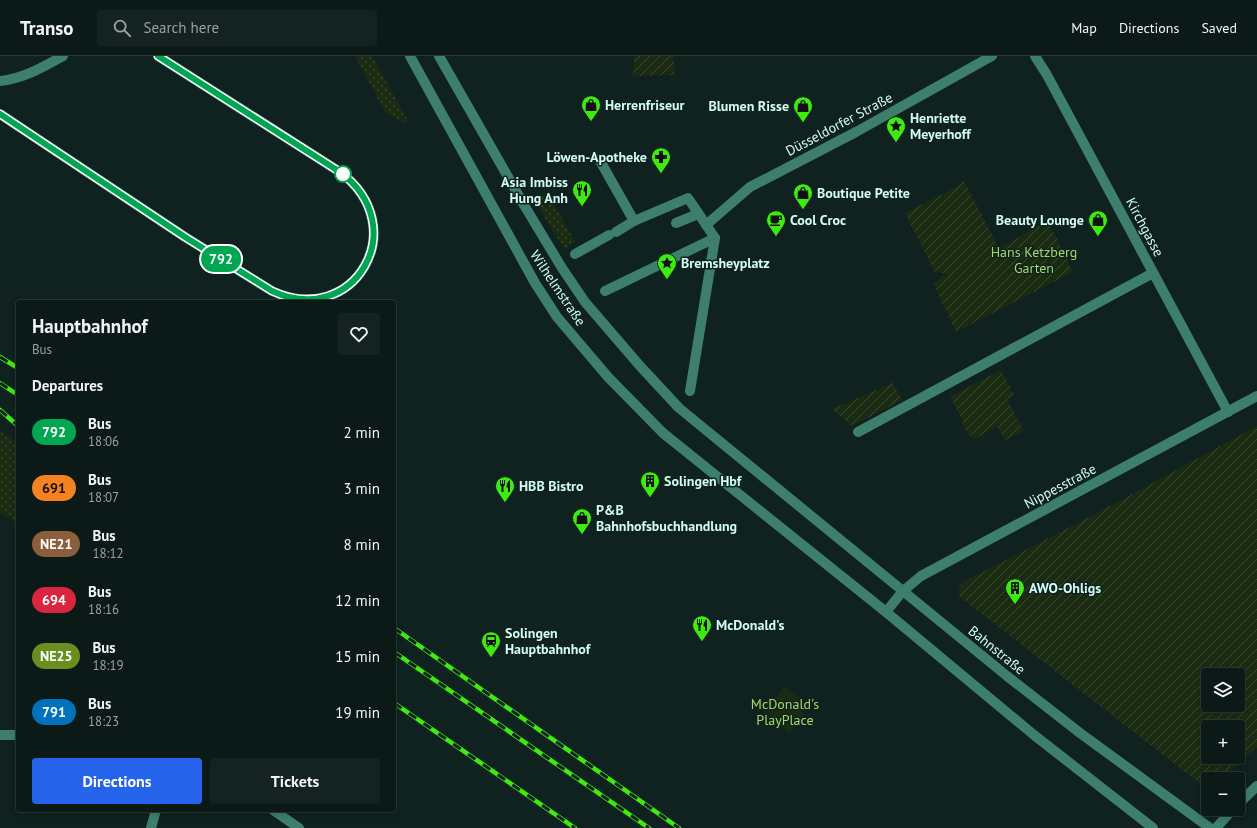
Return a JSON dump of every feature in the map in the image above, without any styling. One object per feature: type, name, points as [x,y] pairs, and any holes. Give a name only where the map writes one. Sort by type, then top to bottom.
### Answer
[{"type":"street","points":[[0,81],[8,80],[38,70],[63,56]]},
{"type":"street","points":[[0,114],[185,237],[272,291],[284,296],[301,300],[314,300],[328,296],[348,286],[363,268],[370,255],[374,241],[370,210],[358,188],[340,172],[158,56]]},
{"type":"street","name":"Wilhelmstraße","points":[[410,56],[535,283],[558,317],[608,376],[663,432],[886,612]]},
{"type":"street","name":"Wilhelmstraße","points":[[440,56],[513,186],[562,268],[585,302],[640,366],[679,408],[774,484]]},
{"type":"street","name":"Düsseldorfer Straße","points":[[706,225],[750,187],[856,132],[992,56]]},
{"type":"street","name":"Kirchgasse","points":[[1035,56],[1047,75],[1228,412]]},
{"type":"street","points":[[599,159],[634,221]]},
{"type":"street","points":[[575,254],[634,221],[688,198],[715,238],[690,391]]},
{"type":"street","points":[[676,223],[698,214]]},
{"type":"street","points":[[605,291],[715,238]]},
{"type":"street","points":[[858,432],[1153,273]]},
{"type":"street","name":"Nippesstraße","points":[[886,612],[902,592],[921,576],[1257,396]]},
{"type":"street","name":"Bahnstraße","points":[[774,484],[902,592],[1080,733],[1210,828]]},
{"type":"street","points":[[886,612],[1022,725],[1153,828]]},
{"type":"street","points":[[0,735],[16,735]]},
{"type":"street","points":[[1245,797],[1257,786]]},
{"type":"street","points":[[151,828],[155,812]]},
{"type":"street","points":[[276,812],[299,828]]},
{"type":"street","points":[[1216,828],[1227,816]]},
{"type":"green space","points":[[355,56],[372,56],[408,121],[404,123],[385,112]]},
{"type":"green space","points":[[634,56],[674,56],[674,75],[633,76]]},
{"type":"green space","name":"Hans Ketzberg Garten","points":[[964,181],[999,248],[1048,221],[1073,272],[956,332],[933,283],[949,274],[935,272],[905,213],[953,189]]},
{"type":"green space","points":[[548,193],[575,242],[564,249],[535,201]]},
{"type":"green space","points":[[1001,370],[1014,395],[1007,399],[1024,431],[1005,440],[997,427],[974,439],[972,435],[969,436],[950,397]]},
{"type":"green space","points":[[893,383],[902,400],[852,426],[832,409]]},
{"type":"green space","points":[[1257,426],[1257,748],[1245,758],[1245,720],[1201,720],[1201,764],[1238,764],[1228,772],[1201,772],[1201,785],[960,597],[959,588],[967,580],[1101,511]]},
{"type":"green space","points":[[0,430],[16,442],[16,523],[0,512]]},
{"type":"green space","name":"McDonald's PlayPlace","points":[[784,687],[800,698],[803,714],[790,733],[765,716]]},
{"type":"railway","points":[[0,357],[16,367]]},
{"type":"railway","points":[[0,383],[16,394]]},
{"type":"railway","points":[[0,410],[16,424]]},
{"type":"railway","points":[[396,629],[679,828]]},
{"type":"railway","points":[[396,653],[649,828]]},
{"type":"railway","points":[[396,704],[575,828]]},
{"type":"bus line","name":"792","points":[[0,114],[185,237],[272,291],[284,296],[301,300],[314,300],[328,296],[348,286],[363,268],[370,255],[374,241],[373,221],[370,210],[366,199],[358,188],[340,172],[158,56]]},
{"type":"place","name":"Herrenfriseur","points":[[591,122]]},
{"type":"place","name":"Blumen Risse","points":[[803,123]]},
{"type":"place","name":"Henriette Meyerhoff","points":[[896,143]]},
{"type":"place","name":"Löwen-Apotheke","points":[[661,174]]},
{"type":"place","name":"Asia Imbiss Hung Anh","points":[[582,207]]},
{"type":"place","name":"Boutique Petite","points":[[803,210]]},
{"type":"place","name":"Cool Croc","points":[[776,237]]},
{"type":"place","name":"Beauty Lounge","points":[[1098,237]]},
{"type":"place","name":"Bremsheyplatz","points":[[667,280]]},
{"type":"place","name":"Solingen Hbf","points":[[650,498]]},
{"type":"place","name":"HBB Bistro","points":[[505,503]]},
{"type":"place","name":"P&B Bahnhofsbuchhandlung","points":[[582,535]]},
{"type":"place","name":"AWO-Ohligs","points":[[1015,605]]},
{"type":"place","name":"McDonald's","points":[[702,642]]},
{"type":"place","name":"Solingen Hauptbahnhof","points":[[491,658]]}]
